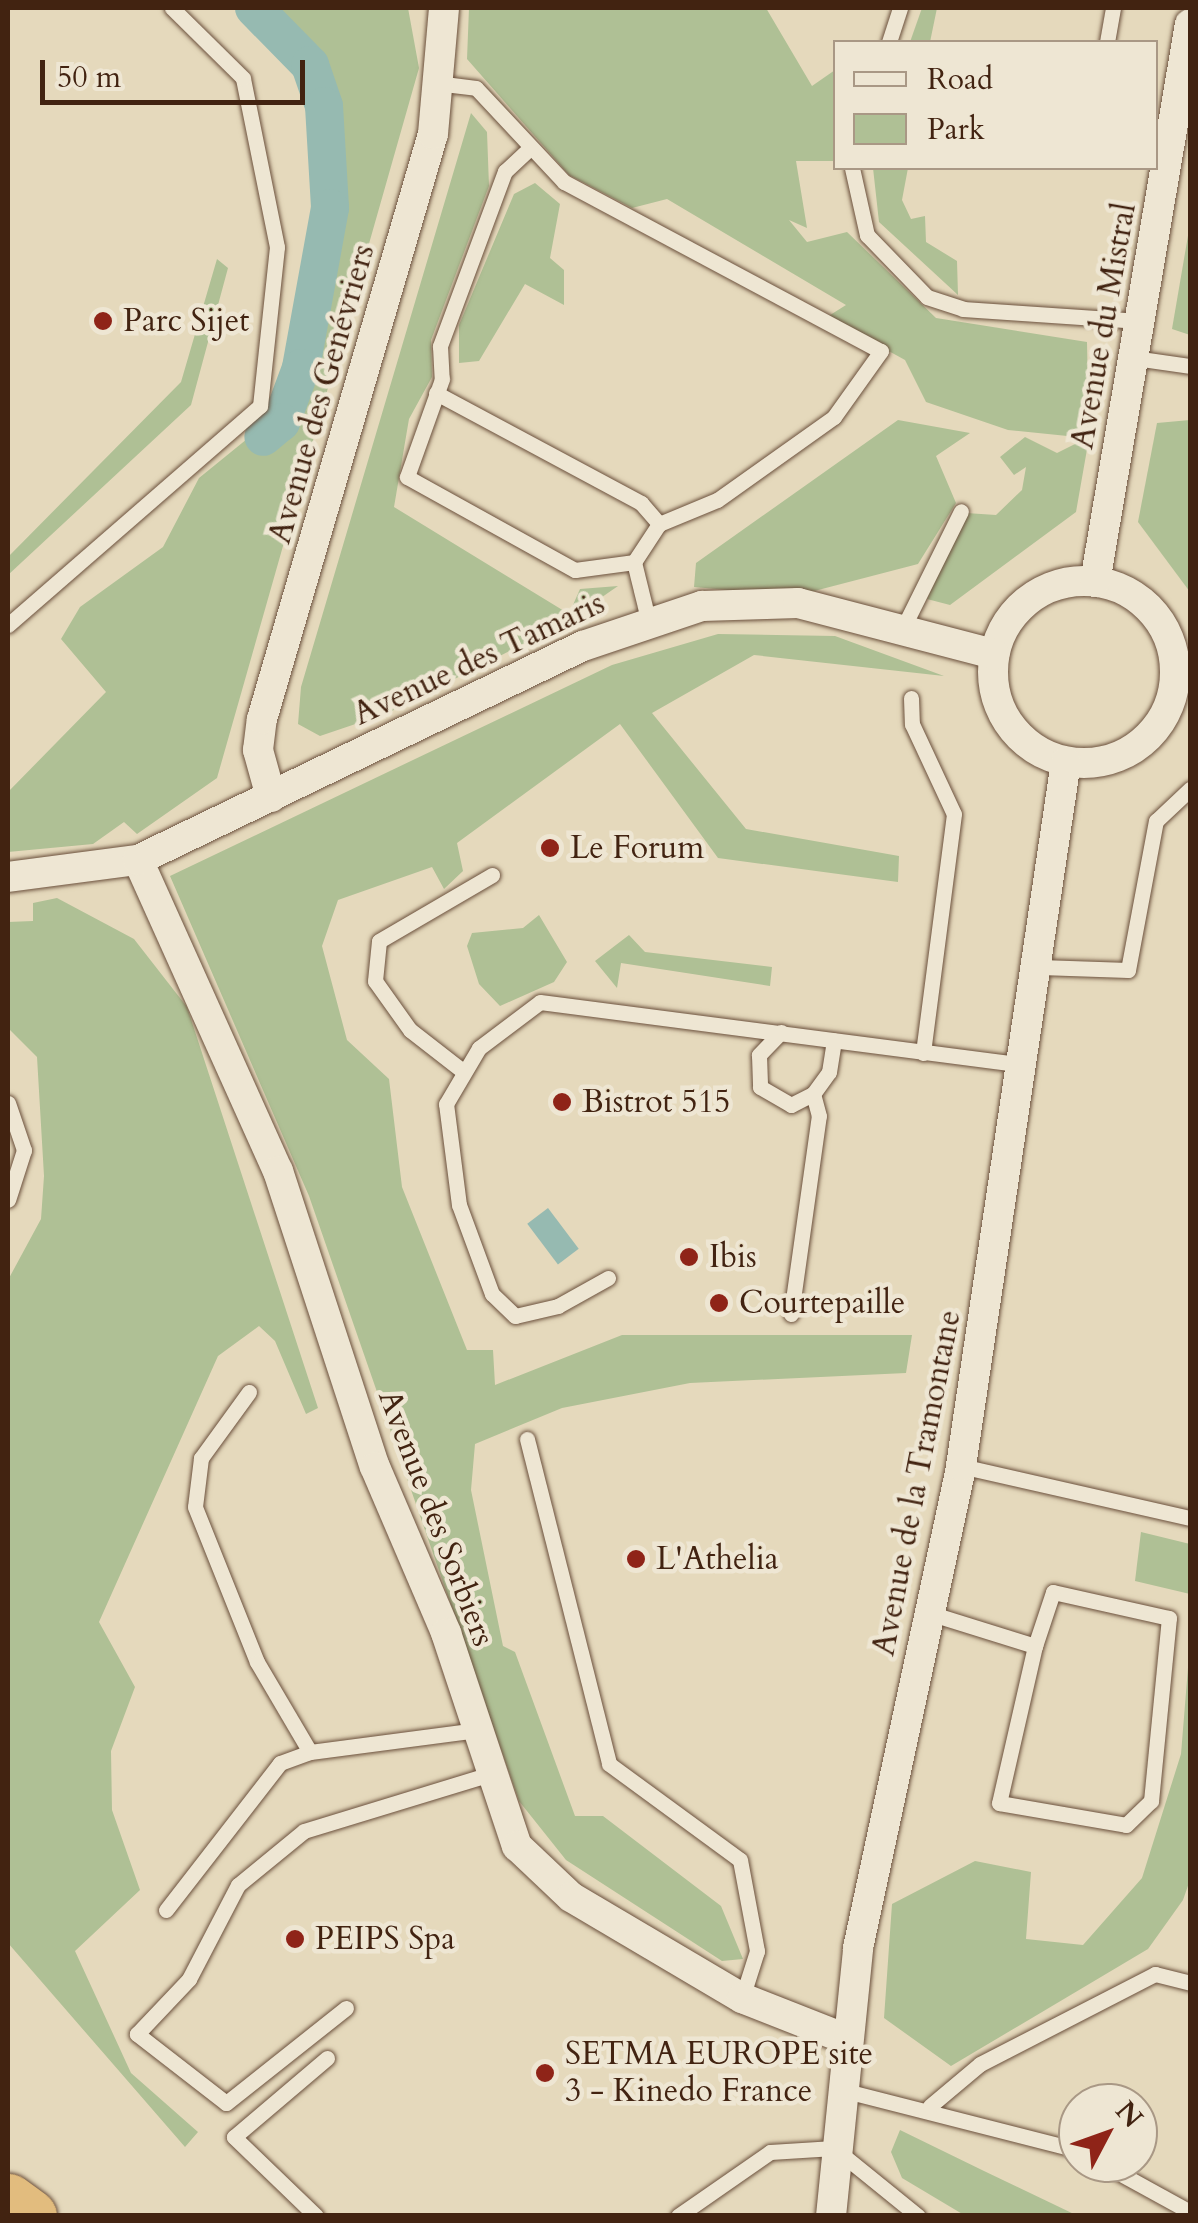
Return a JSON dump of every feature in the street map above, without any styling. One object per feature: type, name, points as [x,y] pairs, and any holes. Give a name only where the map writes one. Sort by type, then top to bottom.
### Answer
[{"type":"highway","points":[[8,2200],[29,2216]]},
{"type":"street","name":"Avenue des Genévriers","points":[[271,797],[258,750],[262,719],[444,84],[444,8]]},
{"type":"street","name":"Avenue du Mistral","points":[[1096,582],[1140,321],[1168,93],[1190,24]]},
{"type":"street","points":[[1096,582],[1131,596],[1160,622],[1171,645],[1181,699],[1132,750],[1066,762],[1028,743],[1000,710],[994,654],[1030,598],[1096,582]]},
{"type":"street","name":"Avenue des Tamaris","points":[[8,877],[138,860],[648,619],[783,602],[904,626],[994,654]]},
{"type":"street","name":"Avenue de la Tramontane","points":[[831,2216],[846,2039],[961,1466],[1040,967],[1066,762]]},
{"type":"street","name":"Avenue des Sorbiers","points":[[138,860],[278,1172],[504,1819],[542,1874],[742,1998],[846,2039]]},
{"type":"lane","points":[[8,626],[260,406],[276,247],[243,78],[172,8]]},
{"type":"lane","points":[[890,40],[900,8]]},
{"type":"lane","points":[[1107,40],[1114,8]]},
{"type":"lane","points":[[444,84],[476,88],[564,182],[880,350],[834,417],[717,500],[659,524],[634,562],[648,619]]},
{"type":"lane","points":[[530,148],[504,172],[440,346],[436,393],[407,478],[574,570],[634,562]]},
{"type":"lane","points":[[852,170],[867,235],[927,297],[963,308],[1140,321]]},
{"type":"lane","points":[[1134,358],[1190,366]]},
{"type":"lane","points":[[436,393],[641,503],[659,524]]},
{"type":"lane","points":[[904,626],[962,511]]},
{"type":"lane","points":[[912,698],[912,724],[954,814],[924,1054]]},
{"type":"lane","points":[[1040,967],[1128,970],[1156,820],[1190,790]]},
{"type":"lane","points":[[464,1072],[410,1030],[375,981],[379,940],[492,876]]},
{"type":"lane","points":[[608,1278],[558,1306],[515,1316],[492,1294],[458,1205],[446,1104],[478,1048],[540,1002],[1025,1066]]},
{"type":"lane","points":[[782,1032],[759,1055],[760,1087],[791,1104],[814,1094]]},
{"type":"lane","points":[[791,1314],[819,1116],[814,1094],[834,1040]]},
{"type":"lane","points":[[8,1103],[24,1150],[8,1200]]},
{"type":"lane","points":[[249,1392],[202,1458],[196,1507],[257,1662],[310,1752]]},
{"type":"lane","points":[[526,1440],[609,1764],[740,1860],[757,1951],[742,1998]]},
{"type":"lane","points":[[961,1466],[1190,1518]]},
{"type":"lane","points":[[1053,1592],[1169,1618],[1150,1801],[1126,1825],[999,1802],[1036,1646],[1053,1592]]},
{"type":"lane","points":[[930,1613],[1036,1646]]},
{"type":"lane","points":[[166,1910],[280,1762],[310,1752],[476,1730]]},
{"type":"lane","points":[[346,2008],[226,2103],[137,2034],[189,1979],[238,1885],[304,1831],[491,1774]]},
{"type":"lane","points":[[930,2106],[980,2064],[1155,1974],[1190,1982]]},
{"type":"lane","points":[[316,2216],[234,2137],[327,2058]]},
{"type":"lane","points":[[842,2090],[930,2106],[1058,2144]]},
{"type":"lane","points":[[678,2216],[770,2152],[834,2148],[918,2216]]},
{"type":"lane","points":[[1137,2183],[1190,2212]]},
{"type":"green space","points":[[264,8],[408,8],[419,68],[217,778],[137,834],[124,822],[93,844],[8,852],[8,792],[106,692],[61,639],[80,607],[163,547],[199,478],[247,439],[268,445],[290,424],[314,363],[338,206],[337,116],[316,60]]},
{"type":"green space","points":[[469,8],[766,8],[812,86],[833,71],[833,161],[796,161],[807,228],[789,220],[807,242],[847,232],[936,318],[1087,342],[1089,438],[1076,512],[950,605],[927,599],[966,513],[996,515],[1022,490],[1026,467],[1014,475],[1000,457],[1025,437],[1057,453],[1087,438],[1008,430],[926,402],[905,360],[827,317],[846,305],[667,199],[632,208],[569,175],[467,59]]},
{"type":"green space","points":[[922,8],[937,8],[930,40],[911,40]]},
{"type":"green space","points":[[471,113],[487,132],[489,186],[431,340],[432,377],[409,419],[394,507],[569,614],[580,589],[618,586],[566,622],[388,713],[320,736],[298,724],[301,687]]},
{"type":"green space","points":[[873,170],[908,170],[902,200],[911,219],[925,216],[926,242],[957,261],[958,295],[879,222]]},
{"type":"green space","points":[[535,183],[560,204],[550,258],[564,270],[564,305],[525,284],[479,361],[459,363],[459,325],[514,194]]},
{"type":"green space","points":[[1190,224],[1190,335],[1172,329]]},
{"type":"green space","points":[[217,259],[228,268],[191,405],[8,575],[8,557],[181,382]]},
{"type":"green space","points":[[898,420],[970,433],[936,456],[956,503],[918,564],[795,596],[694,587],[696,563]]},
{"type":"green space","points":[[1190,420],[1190,592],[1138,522],[1157,423]]},
{"type":"green space","points":[[718,634],[835,636],[944,676],[754,655],[652,713],[746,829],[899,856],[898,882],[718,858],[620,724],[457,843],[463,871],[444,889],[432,867],[338,900],[322,946],[347,1040],[389,1079],[402,1187],[467,1350],[493,1350],[495,1385],[622,1335],[912,1335],[906,1373],[690,1383],[562,1408],[475,1444],[471,1490],[503,1646],[515,1652],[575,1816],[603,1816],[721,1906],[743,1959],[722,1961],[566,1860],[519,1801],[309,1196],[170,876],[612,665]]},
{"type":"green space","points":[[57,898],[134,939],[187,1007],[318,1408],[306,1414],[275,1341],[259,1326],[218,1356],[99,1622],[135,1687],[111,1751],[112,1810],[140,1890],[75,1951],[131,2073],[198,2132],[185,2147],[8,1943],[8,1280],[41,1219],[44,1176],[37,1057],[8,1028],[8,922],[33,921],[33,903]]},
{"type":"green space","points":[[539,915],[567,962],[554,982],[500,1006],[479,984],[467,946],[472,933],[523,928]]},
{"type":"green space","points":[[629,935],[645,952],[772,967],[770,986],[621,963],[617,988],[595,961]]},
{"type":"green space","points":[[1141,1532],[1190,1544],[1190,1594],[1135,1581]]},
{"type":"green space","points":[[1190,1643],[1190,1880],[1183,1900],[1148,1949],[951,2066],[884,2018],[892,1904],[975,1861],[1031,1872],[1026,1939],[1083,1945],[1142,1878],[1181,1754]]},
{"type":"green space","points":[[900,2130],[1076,2215],[964,2215],[902,2178],[891,2152]]},
{"type":"water","points":[[548,1208],[579,1249],[558,1264],[527,1224]]},
{"type":"waterway","points":[[254,8],[310,65],[324,106],[330,208],[301,368],[281,422],[263,437]]},
{"type":"place","name":"Parc Sijet","points":[[103,321]]},
{"type":"place","name":"Le Forum","points":[[550,848]]},
{"type":"place","name":"Bistrot 515","points":[[562,1102]]},
{"type":"place","name":"Ibis","points":[[689,1257]]},
{"type":"place","name":"Courtepaille","points":[[719,1303]]},
{"type":"place","name":"L'Athelia","points":[[636,1559]]},
{"type":"place","name":"PEIPS Spa","points":[[295,1939]]},
{"type":"place","name":"SETMA EUROPE site 3 - Kinedo France","points":[[545,2073]]}]
